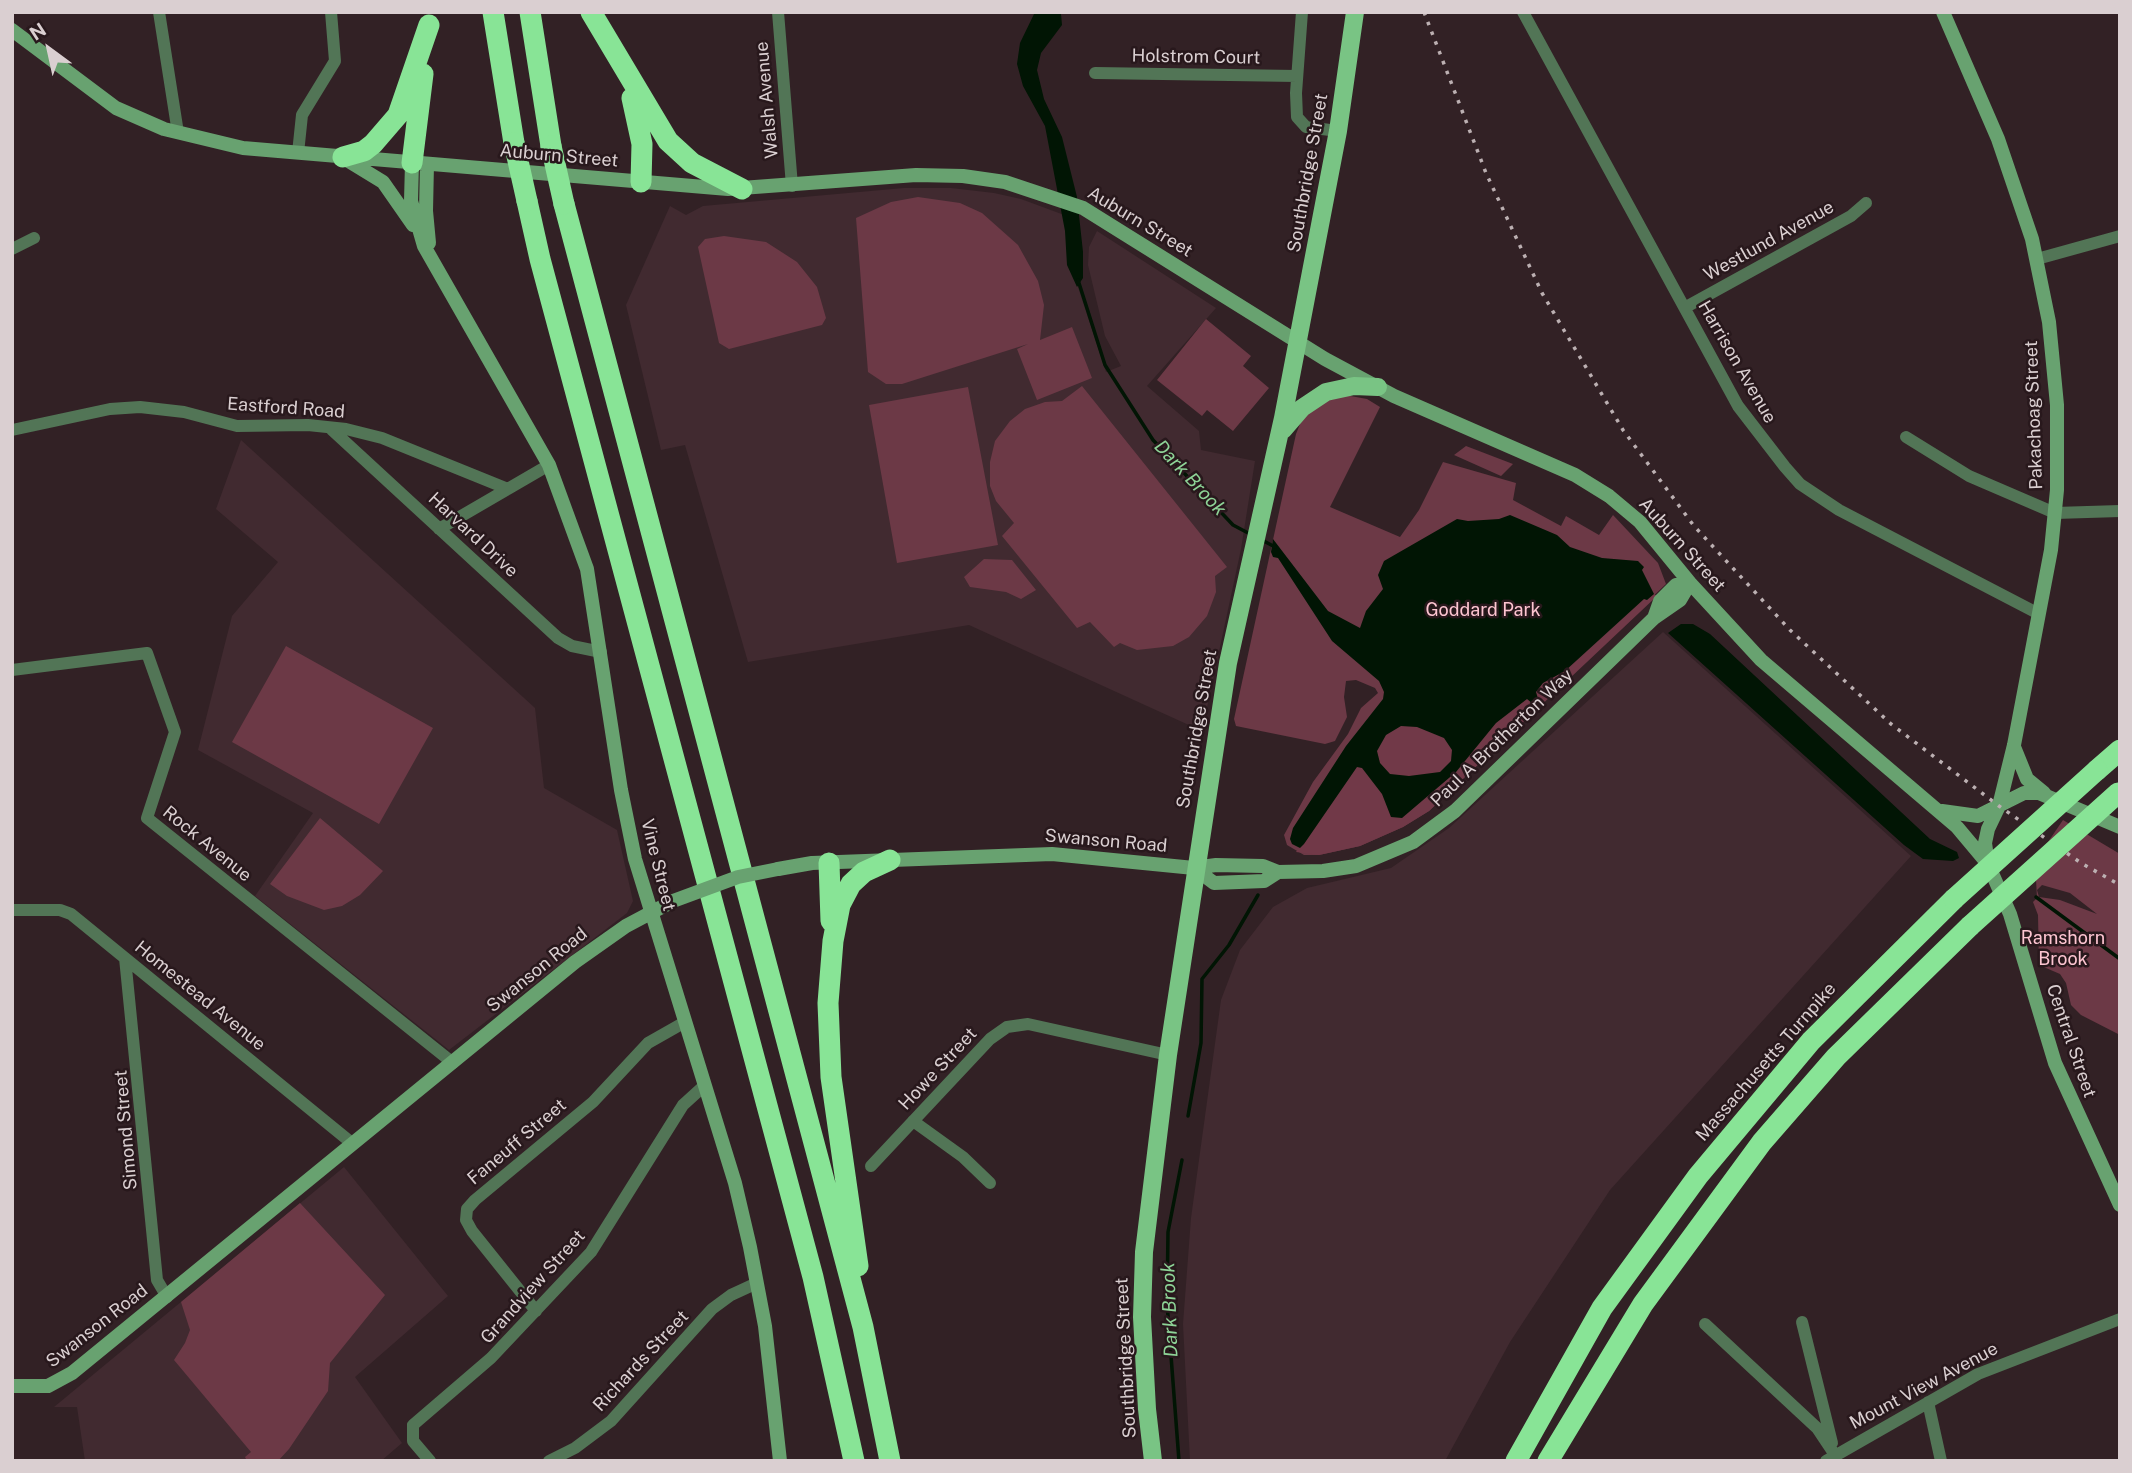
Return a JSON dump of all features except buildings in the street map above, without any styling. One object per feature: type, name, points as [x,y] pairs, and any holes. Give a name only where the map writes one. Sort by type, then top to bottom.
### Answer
[{"type":"highway","points":[[493,12],[514,144],[547,286],[813,1277],[854,1461]]},
{"type":"highway","points":[[530,12],[551,146],[564,204],[863,1327],[890,1461]]},
{"type":"highway","points":[[591,12],[650,115],[673,146],[692,163],[742,189]]},
{"type":"highway","points":[[343,157],[364,151],[373,145],[398,115],[430,18]]},
{"type":"highway","points":[[419,163],[430,18]]},
{"type":"highway","points":[[616,55],[639,127],[641,182]]},
{"type":"highway","name":"Massachusetts Turnpike","points":[[1516,1461],[1602,1308],[1698,1176],[1811,1041],[1954,899],[2120,750]]},
{"type":"highway","points":[[1548,1461],[1643,1304],[1762,1142],[1836,1057],[1970,926],[2119,792]]},
{"type":"highway","points":[[863,1327],[857,1251],[831,1077],[828,1003],[833,941],[840,905],[852,884],[864,872],[890,860]]},
{"type":"highway","points":[[829,863],[833,941]]},
{"type":"main road","name":"Southbridge Street","points":[[1153,1461],[1142,1317],[1143,1259],[1194,868],[1228,663],[1280,436],[1298,344],[1338,131],[1355,12]]},
{"type":"main road","points":[[1280,436],[1296,414],[1317,396],[1354,386],[1378,387]]},
{"type":"street","points":[[159,12],[178,133]]},
{"type":"street","points":[[298,153],[302,115],[335,61],[331,12]]},
{"type":"street","name":"Walsh Avenue","points":[[778,12],[792,186]]},
{"type":"street","points":[[1302,12],[1295,107],[1299,122],[1311,128],[1338,131]]},
{"type":"street","name":"Harrison Avenue","points":[[1523,12],[1747,421],[1800,484],[1839,510],[2039,614]]},
{"type":"street","name":"Pakachoag Street","points":[[1943,12],[1998,139],[2037,259],[2055,375],[2058,447],[2054,513],[2039,614],[2014,746],[1999,806]]},
{"type":"street","name":"Auburn Street","points":[[12,30],[116,108],[178,133],[243,148],[742,189],[916,175],[963,176],[1004,182],[1083,208],[1298,344],[1378,387],[1575,475],[1598,489],[1640,522],[1690,583],[1769,667],[1966,836],[1988,864]]},
{"type":"street","name":"Holstrom Court","points":[[1095,73],[1297,76]]},
{"type":"street","points":[[343,157],[377,177],[389,188],[421,237]]},
{"type":"street","name":"Vine Street","points":[[419,163],[409,183],[421,237],[453,299],[549,466],[587,569],[625,813],[649,913],[736,1182],[757,1283],[780,1461]]},
{"type":"street","name":"Vine Street","points":[[419,163],[428,236],[453,299]]},
{"type":"street","name":"Westlund Avenue","points":[[1686,307],[1851,216],[1866,203]]},
{"type":"street","points":[[2037,259],[2120,236]]},
{"type":"street","points":[[12,249],[34,238]]},
{"type":"street","name":"Eastford Road","points":[[12,430],[111,409],[140,407],[184,412],[237,426],[330,428],[382,438],[508,489]]},
{"type":"street","name":"Harvard Drive","points":[[330,428],[562,640],[601,652]]},
{"type":"street","points":[[1906,437],[1969,476],[2054,513],[2120,511]]},
{"type":"street","points":[[439,529],[549,466]]},
{"type":"street","name":"Paul A Brotherton Way","points":[[1194,868],[1214,883],[1264,881],[1278,872],[1323,871],[1356,866],[1425,834],[1472,796],[1654,618],[1660,601],[1676,585],[1690,583]]},
{"type":"street","name":"Rock Avenue","points":[[12,670],[147,653],[175,732],[147,818],[453,1063]]},
{"type":"street","points":[[2014,746],[2024,773],[2045,794]]},
{"type":"street","points":[[1936,810],[1969,817],[1982,815],[2024,793],[2045,794],[2120,827]]},
{"type":"street","name":"Central Street","points":[[1999,806],[1985,843],[1988,864],[2009,911],[2055,1063],[2120,1205]]},
{"type":"street","name":"Swanson Road","points":[[12,1386],[44,1387],[62,1380],[583,956],[649,913],[673,901],[738,877],[829,863],[1052,853],[1194,868]]},
{"type":"street","name":"Homestead Avenue","points":[[12,910],[66,912],[353,1144]]},
{"type":"street","name":"Simond Street","points":[[125,958],[157,1280],[167,1297]]},
{"type":"street","name":"Faneuff Street","points":[[536,1311],[472,1231],[466,1220],[467,1209],[599,1096],[648,1043],[685,1022]]},
{"type":"street","name":"Howe Street","points":[[871,1166],[990,1039],[1012,1026],[1028,1024],[1168,1055]]},
{"type":"street","name":"Grandview Street","points":[[430,1461],[413,1441],[413,1425],[484,1365],[607,1230],[682,1105],[705,1085]]},
{"type":"street","points":[[913,1121],[962,1157],[990,1183]]},
{"type":"street","name":"Richards Street","points":[[549,1461],[575,1448],[611,1421],[712,1309],[731,1295],[757,1283]]},
{"type":"street","name":"Mount View Avenue","points":[[1832,1459],[1990,1368],[2120,1319]]},
{"type":"street","points":[[1801,1322],[1832,1459]]},
{"type":"street","points":[[1705,1324],[1817,1428],[1832,1459]]},
{"type":"street","points":[[1928,1402],[1941,1461]]},
{"type":"shaded area","points":[[1035,12],[1061,14],[1062,25],[1041,53],[1037,70],[1044,99],[1062,137],[1077,197],[1083,278],[1077,287],[1067,265],[1065,231],[1045,126],[1023,86],[1017,64],[1020,43]]},
{"type":"shaded area","points":[[904,188],[951,188],[994,193],[1021,199],[1075,219],[1076,281],[1106,372],[1121,366],[1105,336],[1088,265],[1089,247],[1097,231],[1216,308],[1147,386],[1199,431],[1201,450],[1255,461],[1241,549],[1202,731],[969,625],[748,662],[685,445],[661,450],[626,305],[670,206],[686,215],[703,206]]},
{"type":"shaded area","points":[[241,440],[535,708],[544,788],[617,830],[633,901],[627,913],[449,1050],[255,896],[313,813],[198,750],[232,616],[278,562],[216,509]]},
{"type":"shaded area","points":[[1510,515],[1557,535],[1570,547],[1602,558],[1638,561],[1644,567],[1642,570],[1654,594],[1647,600],[1644,599],[1565,671],[1543,683],[1536,692],[1539,702],[1533,704],[1527,699],[1496,723],[1456,772],[1402,818],[1391,817],[1382,794],[1362,768],[1357,767],[1304,844],[1300,848],[1292,844],[1290,839],[1293,828],[1346,746],[1383,699],[1384,692],[1379,681],[1332,641],[1278,558],[1273,557],[1273,539],[1328,611],[1360,628],[1366,611],[1383,589],[1378,575],[1384,561],[1457,519],[1499,519]],"holes":[[[1401,726],[1417,727],[1444,738],[1452,750],[1451,761],[1440,772],[1409,776],[1390,774],[1380,763],[1377,751],[1386,735]]]},
{"type":"shaded area","points":[[1654,594],[1657,596],[1429,811],[1403,827],[1360,846],[1319,855],[1296,852],[1356,767],[1362,768],[1382,794],[1456,772],[1496,723],[1528,698],[1540,700],[1536,692],[1543,683],[1565,671],[1644,599],[1647,600]]},
{"type":"shaded area","points":[[1681,624],[1693,624],[1710,634],[1930,839],[1957,852],[1959,858],[1953,861],[1923,859],[1904,845],[1668,633]]},
{"type":"shaded area","points":[[1663,632],[1911,856],[1610,1190],[1510,1342],[1445,1461],[1190,1461],[1183,1324],[1191,1218],[1221,1000],[1240,950],[1273,907],[1307,888],[1391,868],[1449,828]]},
{"type":"shaded area","points":[[1401,726],[1418,727],[1444,738],[1452,750],[1451,761],[1440,772],[1409,776],[1390,774],[1380,763],[1377,751],[1386,735]]},
{"type":"shaded area","points":[[344,1167],[448,1296],[355,1377],[402,1443],[381,1461],[85,1461],[77,1407],[54,1407]]},
{"type":"green space","points":[[918,197],[960,203],[982,213],[1018,245],[1038,281],[1044,305],[1040,340],[1072,327],[1092,378],[1037,400],[1017,349],[1028,344],[902,384],[886,384],[868,372],[856,218],[891,202]]},
{"type":"green space","points":[[724,236],[766,242],[797,262],[817,287],[826,318],[822,325],[729,349],[719,343],[698,247],[705,239]]},
{"type":"green space","points":[[1206,319],[1251,356],[1243,366],[1269,388],[1233,431],[1207,410],[1202,416],[1157,380]]},
{"type":"green space","points":[[1082,386],[1227,567],[1215,576],[1216,592],[1207,616],[1189,637],[1173,646],[1137,650],[1120,643],[1114,647],[1090,622],[1077,628],[1002,536],[1014,523],[996,501],[990,486],[990,462],[995,441],[1010,421],[1025,409],[1045,402],[1062,401]]},
{"type":"green space","points":[[968,387],[998,545],[897,563],[869,405]]},
{"type":"green space","name":"Goddard Park","points":[[1345,395],[1367,399],[1380,407],[1330,507],[1400,537],[1419,510],[1443,462],[1516,483],[1513,500],[1561,526],[1566,516],[1599,535],[1613,515],[1658,563],[1666,584],[1429,811],[1403,827],[1360,846],[1319,855],[1304,855],[1287,845],[1284,835],[1313,782],[1348,734],[1361,708],[1378,693],[1375,688],[1356,680],[1346,681],[1344,697],[1347,717],[1335,741],[1325,744],[1236,726],[1234,719],[1296,434],[1302,419],[1325,401]]},
{"type":"green space","points":[[1466,446],[1513,464],[1501,476],[1454,455]]},
{"type":"green space","points":[[984,559],[1012,560],[1036,590],[1021,599],[1006,592],[970,587],[964,577]]},
{"type":"green space","points":[[286,646],[433,728],[379,824],[232,742]]},
{"type":"green space","points":[[320,818],[383,871],[360,895],[342,906],[324,910],[287,896],[270,884]]},
{"type":"green space","points":[[2063,820],[2120,854],[2120,1035],[2081,1015],[2071,1005],[2066,983],[2060,974],[2039,965],[2038,915],[2033,902],[2037,898],[2035,861]],"holes":[[[2042,885],[2070,893],[2097,914],[2060,900],[2039,897],[2037,890]]]},
{"type":"green space","points":[[300,1203],[385,1295],[330,1363],[328,1391],[289,1449],[278,1461],[247,1461],[245,1457],[251,1452],[174,1360],[190,1330],[181,1302]]},
{"type":"waterway","name":"Dark Brook","points":[[1078,280],[1105,365],[1153,440],[1233,525],[1250,534]]},
{"type":"waterway","name":"Dark Brook","points":[[1260,539],[1275,547]]},
{"type":"waterway","name":"Dark Brook","points":[[1188,1116],[1201,1043],[1202,979],[1229,945],[1258,895]]},
{"type":"waterway","name":"Ramshorn Brook","points":[[2036,897],[2120,959]]},
{"type":"waterway","name":"Dark Brook","points":[[1179,1461],[1167,1303],[1168,1232],[1182,1160]]},
{"type":"railway","points":[[1424,12],[1486,173],[1542,293],[1623,430],[1694,526],[1790,630],[1891,724],[1999,806],[2081,863],[2120,885]]}]
